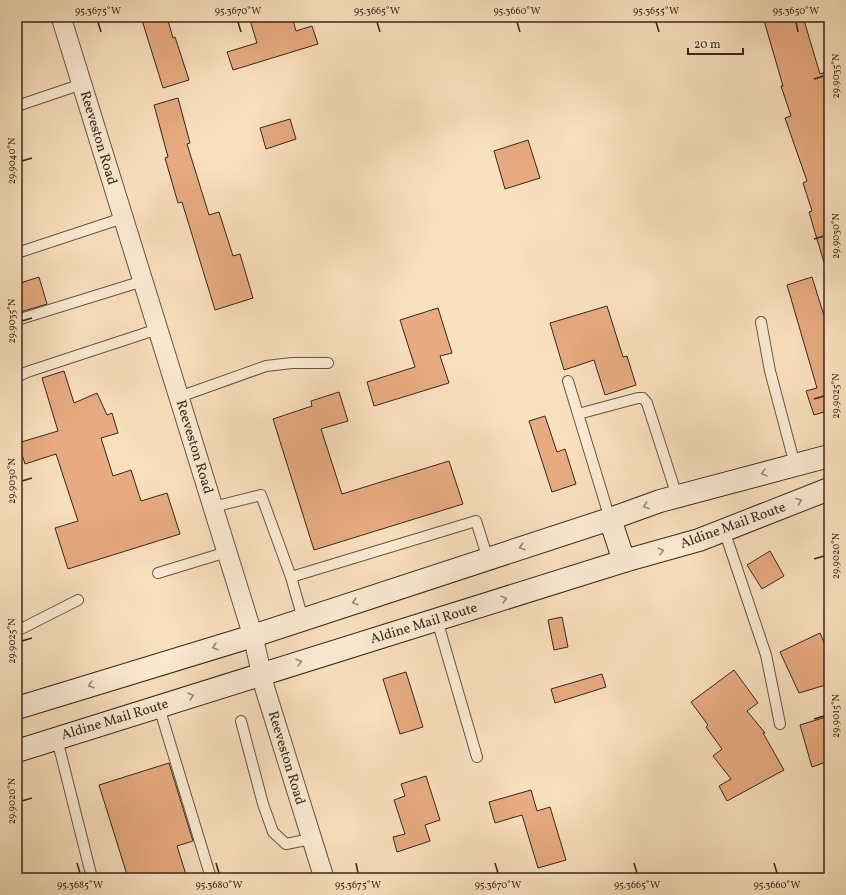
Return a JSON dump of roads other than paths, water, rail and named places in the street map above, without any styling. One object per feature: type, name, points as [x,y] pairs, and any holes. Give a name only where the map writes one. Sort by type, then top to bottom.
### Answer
[{"type":"main road","points":[[17,708],[253,636],[610,519],[660,500],[829,456]]},
{"type":"main road","name":"Aldine Mail Route","points":[[17,751],[624,562],[678,547],[829,490]]},
{"type":"main road","points":[[610,519],[624,562]]},
{"type":"street","name":"Reeveston Road","points":[[61,17],[253,636],[286,759],[324,878]]},
{"type":"lane","points":[[17,106],[82,84]]},
{"type":"lane","points":[[17,253],[123,218]]},
{"type":"lane","points":[[17,320],[143,281]]},
{"type":"lane","points":[[761,322],[770,371],[796,465]]},
{"type":"lane","points":[[17,378],[27,372],[158,329]]},
{"type":"lane","points":[[179,397],[266,366],[292,363],[328,363]]},
{"type":"lane","points":[[568,381],[610,519]]},
{"type":"lane","points":[[578,414],[643,398],[647,404],[677,496]]},
{"type":"lane","points":[[213,507],[261,495],[291,577],[303,619]]},
{"type":"lane","points":[[291,577],[476,521],[488,559]]},
{"type":"lane","points":[[724,530],[766,655],[780,724]]},
{"type":"lane","points":[[158,573],[227,552]]},
{"type":"lane","points":[[17,631],[78,600]]},
{"type":"lane","points":[[437,620],[477,757]]},
{"type":"lane","points":[[159,706],[211,878]]},
{"type":"lane","points":[[241,721],[263,804],[273,832],[286,844],[311,838]]},
{"type":"lane","points":[[57,739],[92,878]]}]
